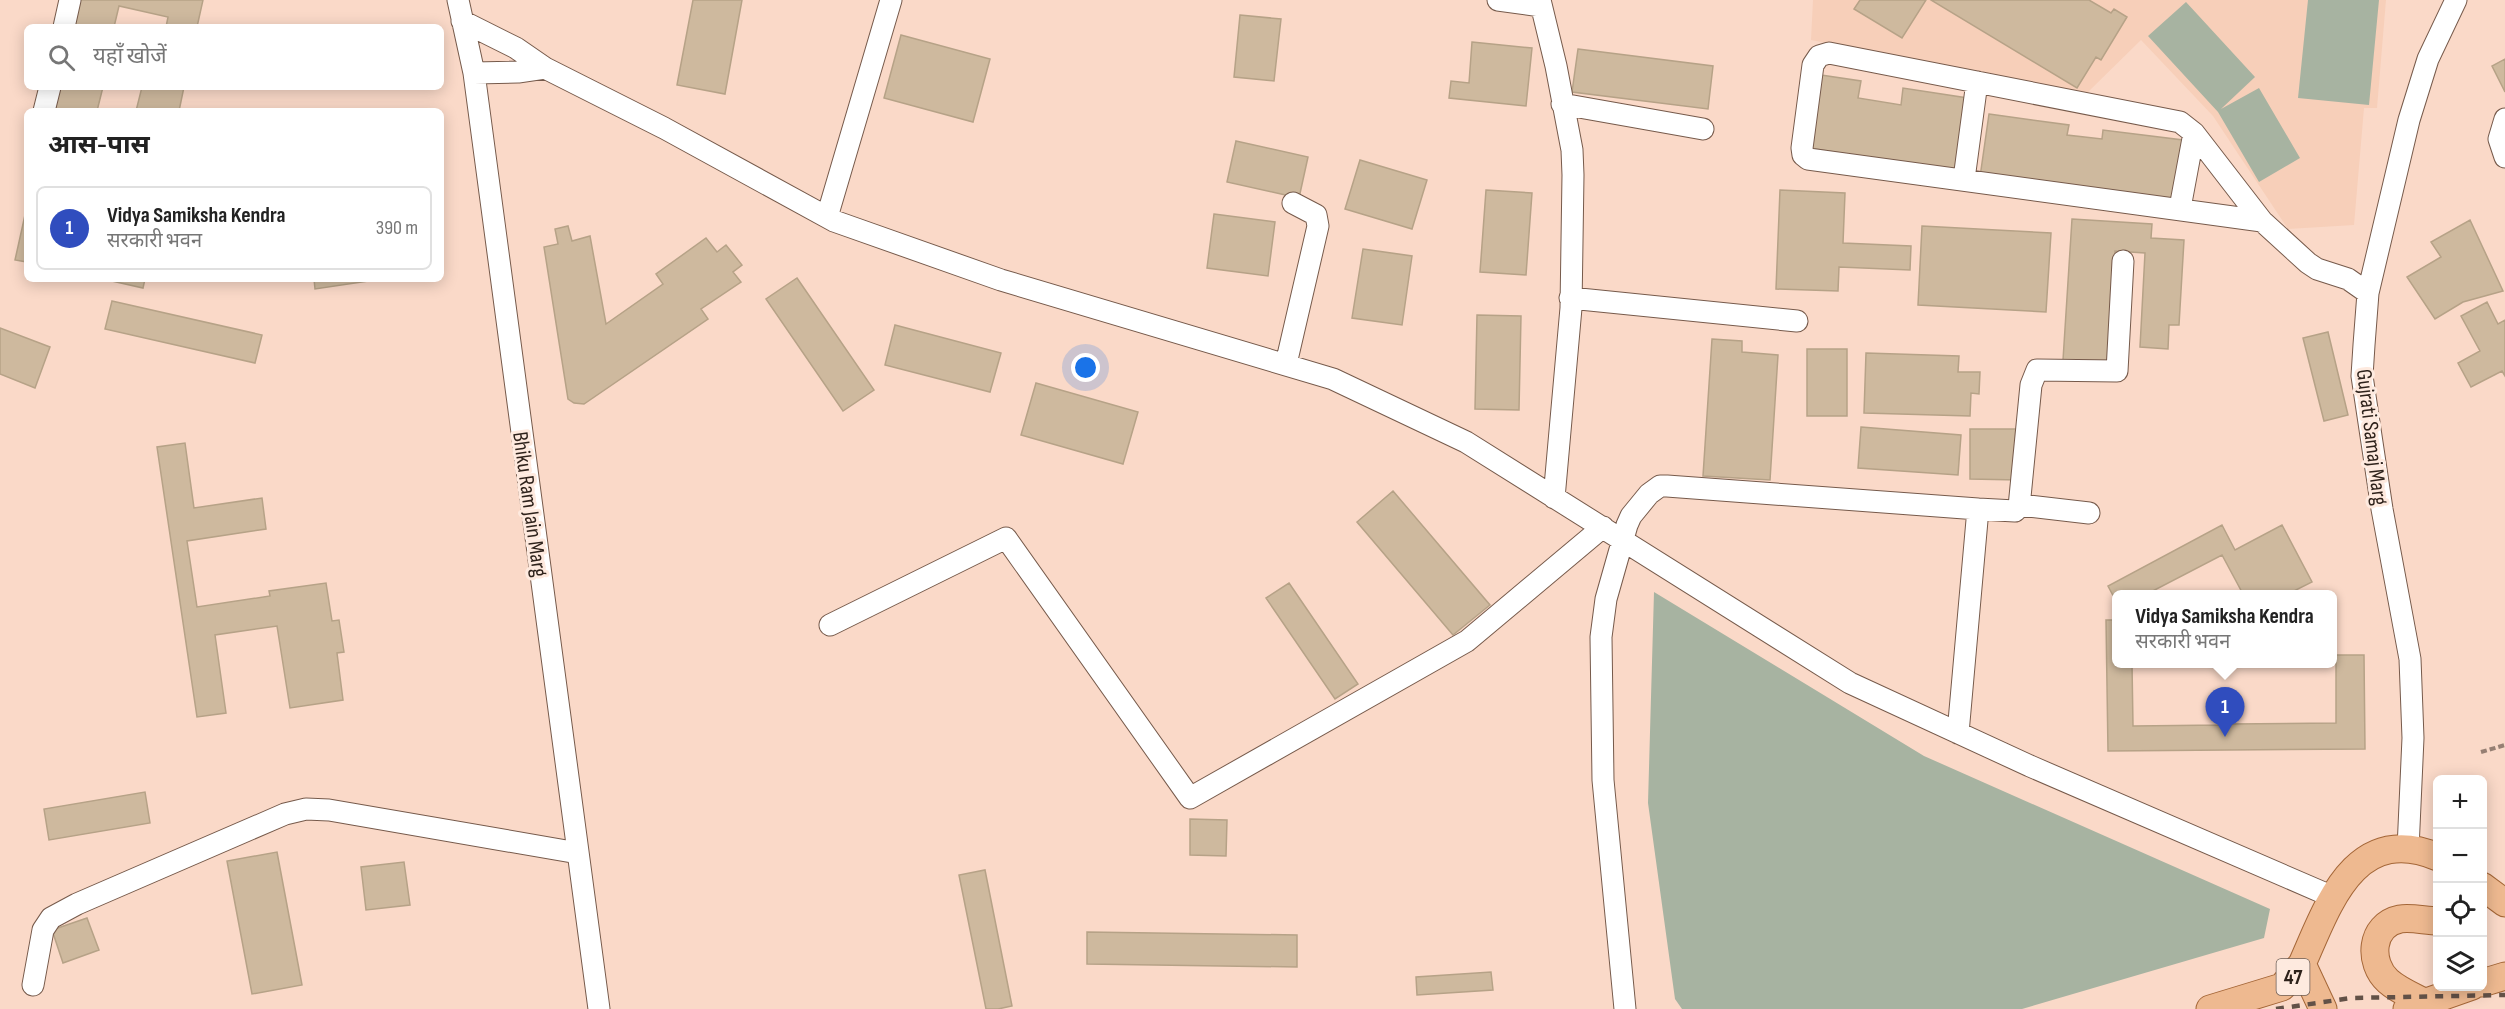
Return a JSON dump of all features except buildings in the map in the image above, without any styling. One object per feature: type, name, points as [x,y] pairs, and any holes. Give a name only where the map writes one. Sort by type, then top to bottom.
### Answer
[{"type":"main road","name":"47","points":[[2210,1009],[2282,987],[2302,964],[2333,897],[2346,876],[2366,860],[2389,851],[2408,849],[2433,856]]},
{"type":"main road","points":[[2487,890],[2505,904]]},
{"type":"main road","points":[[2487,909],[2505,904]]},
{"type":"main road","points":[[2433,921],[2403,918],[2393,921],[2380,932],[2376,940],[2375,958],[2382,974],[2415,1006],[2460,991]]},
{"type":"main road","points":[[2302,964],[2323,1009]]},
{"type":"main road","points":[[2487,981],[2505,976]]},
{"type":"street","points":[[65,24],[70,0]]},
{"type":"street","points":[[827,217],[891,0]]},
{"type":"street","points":[[1498,0],[1540,3],[1572,150],[1570,298],[1554,498]]},
{"type":"street","name":"Gujrati Samaj Marg","points":[[2408,849],[2413,738],[2410,659],[2382,509],[2362,376],[2368,293],[2420,82],[2456,0]]},
{"type":"street","points":[[460,10],[545,68],[663,128],[827,217],[1001,280],[1333,379],[1466,442],[1850,683],[1958,733],[2333,897]]},
{"type":"street","name":"Bhiku Ram Jain Marg","points":[[460,10],[474,73],[599,1009]]},
{"type":"street","points":[[2262,220],[1808,159],[1803,154],[1802,148],[1814,65],[1819,56],[1829,53],[2180,122],[2194,133],[2262,220],[2317,269],[2348,279],[2368,293]]},
{"type":"street","points":[[474,73],[518,72],[545,68]]},
{"type":"street","points":[[1964,179],[1977,82]]},
{"type":"street","points":[[45,108],[49,90]]},
{"type":"street","points":[[1563,104],[1703,129]]},
{"type":"street","points":[[2505,119],[2499,139],[2505,157]]},
{"type":"street","points":[[2180,208],[2194,133]]},
{"type":"street","points":[[1286,364],[1318,226],[1316,215],[1293,203]]},
{"type":"street","points":[[1625,1009],[1603,780],[1601,637],[1606,599],[1631,516],[1649,494],[1660,486],[2015,511],[2020,505],[2031,385],[2037,370],[2117,371],[2123,261]]},
{"type":"street","points":[[1570,298],[1797,321]]},
{"type":"street","points":[[2020,505],[2089,513]]},
{"type":"street","points":[[1958,733],[1978,509]]},
{"type":"street","points":[[830,625],[1006,538],[1190,798],[1467,641],[1603,527]]},
{"type":"street","points":[[33,986],[43,930],[51,918],[77,904],[285,814],[306,809],[329,810],[578,853]]},
{"type":"path","points":[[2481,752],[2505,745]]},
{"type":"shaded area","points":[[1813,0],[2386,0],[2377,108],[2364,108],[2354,225],[2288,229],[2213,116],[2141,40],[2086,94],[1811,40]]},
{"type":"green space","points":[[2308,0],[2379,0],[2369,105],[2298,98]]},
{"type":"green space","points":[[2186,2],[2255,77],[2221,109],[2259,88],[2300,158],[2259,182],[2218,112],[2148,36]]},
{"type":"green space","points":[[1654,592],[1924,756],[2270,909],[2264,938],[2022,1009],[1682,1009],[1675,999],[1648,803]]},
{"type":"railway","points":[[2276,1009],[2351,998],[2505,995]]},
{"type":"place","name":"Vidya Samiksha Kendra","points":[[2225,737]]}]
